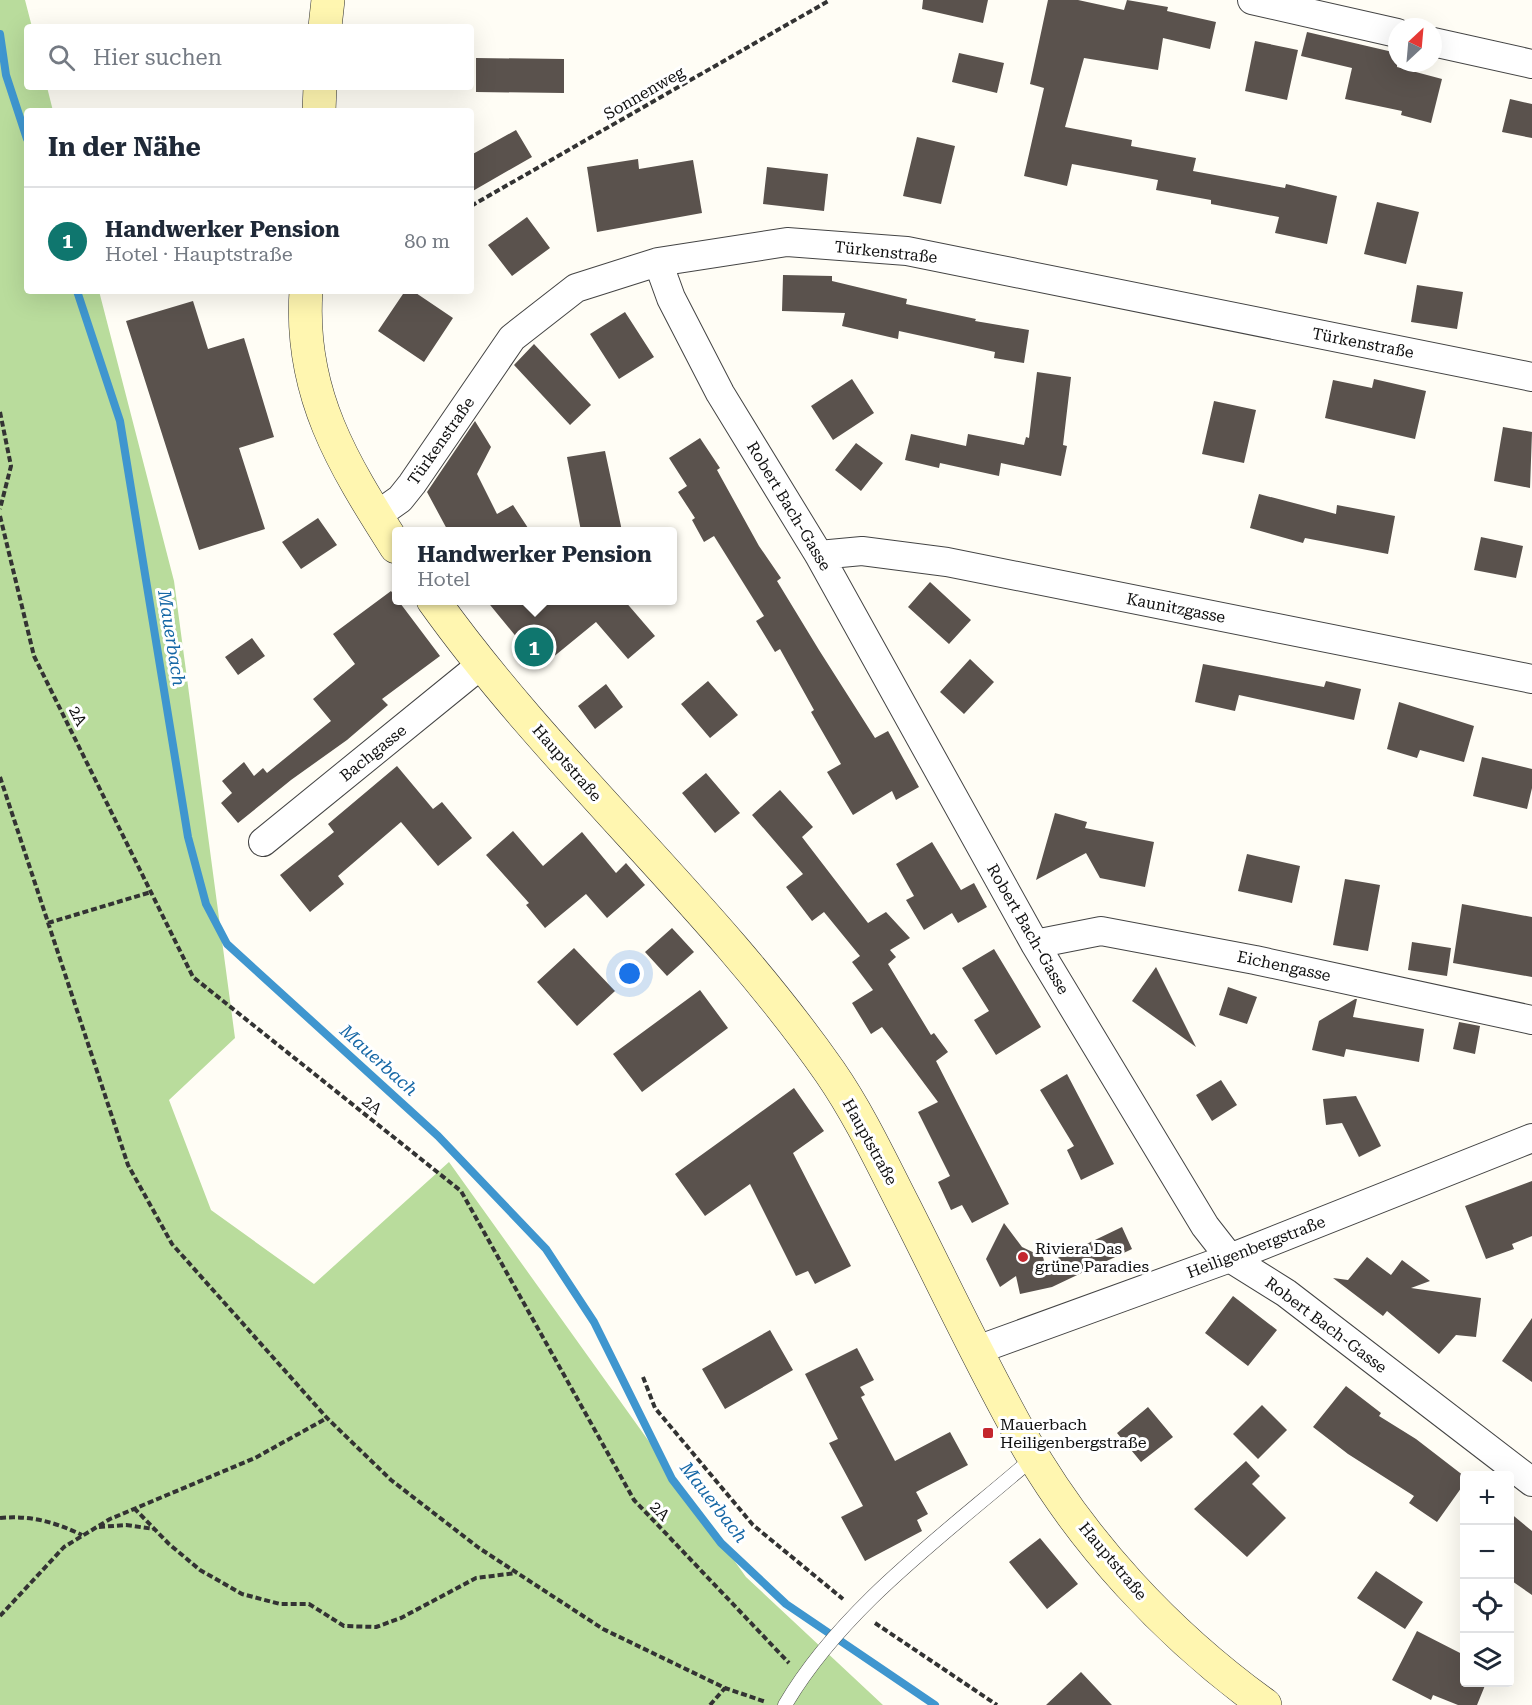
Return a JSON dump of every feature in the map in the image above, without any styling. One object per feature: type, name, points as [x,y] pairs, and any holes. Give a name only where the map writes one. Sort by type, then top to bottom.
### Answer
[{"type":"main road","points":[[325,24],[328,0]]},
{"type":"main road","points":[[319,108],[320,90]]},
{"type":"main road","points":[[306,294],[306,337],[316,396],[335,444],[392,541]]},
{"type":"main road","name":"Hauptstraße","points":[[437,605],[482,664],[738,956],[831,1074],[879,1157],[1034,1457],[1094,1540],[1147,1602],[1208,1661],[1265,1705]]},
{"type":"street","points":[[1252,0],[1388,31]]},
{"type":"street","points":[[1442,44],[1532,64]]},
{"type":"street","name":"Türkenstraße","points":[[376,516],[400,499],[412,484],[512,338],[576,288],[658,262],[787,242],[907,250],[1532,377]]},
{"type":"street","name":"Robert Bach-Gasse","points":[[658,262],[671,298],[720,393],[819,555],[1035,944],[1205,1226],[1230,1258],[1286,1293],[1532,1482]]},
{"type":"street","name":"Kaunitzgasse","points":[[819,555],[862,551],[947,562],[1532,679]]},
{"type":"street","name":"Bachgasse","points":[[263,842],[482,664]]},
{"type":"street","name":"Eichengasse","points":[[1035,944],[1101,931],[1255,960],[1532,1020]]},
{"type":"street","name":"Heiligenbergstraße","points":[[977,1350],[1230,1258],[1532,1138]]},
{"type":"lane","points":[[785,1705],[819,1653],[857,1611],[1034,1457]]},
{"type":"path","name":"Sonnenweg","points":[[474,204],[830,0]]},
{"type":"path","points":[[0,412],[11,466],[0,509]]},
{"type":"path","name":"2A","points":[[0,516],[34,656],[193,977],[461,1191],[634,1500],[802,1677]]},
{"type":"path","points":[[0,777],[129,1165],[172,1244],[327,1418],[391,1480],[480,1548],[603,1629],[725,1688],[774,1705]]},
{"type":"path","points":[[48,923],[151,892]]},
{"type":"path","points":[[643,1377],[655,1408],[753,1525],[857,1611],[998,1705]]},
{"type":"path","points":[[0,1616],[64,1547],[83,1535],[134,1508],[255,1458],[327,1418]]},
{"type":"path","points":[[134,1508],[200,1570],[243,1594],[280,1604],[309,1604],[344,1626],[376,1628],[401,1618],[476,1578],[517,1573]]},
{"type":"path","points":[[0,1518],[22,1516],[59,1523],[83,1535]]},
{"type":"path","points":[[97,1527],[126,1525],[155,1530]]},
{"type":"path","points":[[710,1705],[725,1688]]},
{"type":"green space","points":[[0,0],[25,0],[31,24],[24,24],[24,90],[48,90],[52,108],[24,108],[24,294],[100,294],[174,581],[235,1038],[169,1100],[211,1210],[314,1284],[449,1162],[746,1577],[883,1705],[0,1705]]},
{"type":"building","points":[[923,0],[988,0],[983,23],[922,9]]},
{"type":"building","points":[[1048,0],[1078,0],[1124,10],[1127,0],[1168,7],[1167,11],[1216,22],[1210,49],[1163,38],[1158,70],[1084,58],[1065,127],[1132,140],[1131,146],[1196,158],[1193,171],[1285,188],[1286,184],[1337,196],[1327,244],[1275,233],[1279,217],[1211,204],[1211,200],[1156,190],[1158,180],[1072,164],[1067,186],[1024,176],[1044,88],[1030,84]]},
{"type":"building","points":[[1307,32],[1388,51],[1388,72],[1416,72],[1442,79],[1431,123],[1401,115],[1402,111],[1345,99],[1352,68],[1301,56]]},
{"type":"building","points":[[1255,41],[1298,50],[1287,100],[1245,91]]},
{"type":"building","points":[[959,53],[1004,63],[997,93],[952,82]]},
{"type":"building","points":[[476,58],[564,59],[564,93],[476,92]]},
{"type":"building","points":[[1510,99],[1532,104],[1532,138],[1502,132]]},
{"type":"building","points":[[516,130],[532,157],[474,190],[474,153]]},
{"type":"building","points":[[917,137],[955,146],[941,204],[903,196]]},
{"type":"building","points":[[638,159],[639,169],[693,160],[702,213],[597,232],[587,167]]},
{"type":"building","points":[[767,167],[828,174],[824,211],[763,204]]},
{"type":"building","points":[[1377,202],[1419,212],[1406,264],[1364,254]]},
{"type":"building","points":[[527,217],[550,248],[512,276],[488,245]]},
{"type":"building","points":[[783,275],[832,276],[832,281],[907,299],[906,304],[976,319],[975,321],[1029,330],[1024,363],[994,358],[995,352],[899,331],[898,339],[842,326],[845,313],[782,311]]},
{"type":"building","points":[[1417,285],[1463,292],[1457,329],[1411,322]]},
{"type":"building","points":[[403,294],[417,294],[453,318],[424,362],[378,331]]},
{"type":"building","points":[[193,301],[208,349],[244,338],[274,437],[239,448],[265,529],[199,550],[126,321]]},
{"type":"building","points":[[625,312],[654,357],[619,379],[590,334]]},
{"type":"building","points":[[534,344],[591,405],[570,425],[514,365]]},
{"type":"building","points":[[1037,372],[1071,377],[1063,445],[1067,446],[1061,476],[1001,463],[999,476],[940,463],[939,468],[905,460],[911,434],[966,446],[968,434],[1024,445],[1026,437],[1029,438]]},
{"type":"building","points":[[852,379],[874,413],[833,440],[811,406]]},
{"type":"building","points":[[1374,379],[1426,391],[1415,439],[1325,418],[1333,380],[1372,388]]},
{"type":"building","points":[[1214,401],[1256,410],[1244,463],[1202,454]]},
{"type":"building","points":[[475,421],[491,447],[477,474],[497,514],[513,505],[527,527],[446,527],[427,492]]},
{"type":"building","points":[[1503,427],[1532,432],[1530,488],[1494,481]]},
{"type":"building","points":[[700,438],[720,468],[717,470],[759,546],[781,578],[777,581],[819,650],[875,738],[888,731],[919,787],[896,800],[892,791],[853,815],[827,772],[841,764],[811,712],[814,710],[780,649],[775,652],[756,621],[764,616],[714,536],[704,542],[692,520],[695,518],[678,492],[687,486],[669,458]]},
{"type":"building","points":[[856,443],[883,463],[861,491],[835,470]]},
{"type":"building","points":[[605,451],[621,527],[580,527],[567,457]]},
{"type":"building","points":[[1259,494],[1336,514],[1337,505],[1395,516],[1388,554],[1305,538],[1303,543],[1250,528]]},
{"type":"building","points":[[318,518],[337,545],[301,569],[282,542]]},
{"type":"building","points":[[1481,537],[1523,546],[1516,578],[1474,570]]},
{"type":"building","points":[[930,582],[971,620],[949,644],[908,607]]},
{"type":"building","points":[[391,591],[392,605],[402,605],[440,656],[382,699],[388,705],[347,740],[291,780],[238,823],[221,803],[232,793],[222,781],[244,762],[254,776],[263,768],[267,773],[331,721],[313,699],[355,664],[333,634]]},
{"type":"building","points":[[490,605],[628,605],[655,636],[628,659],[596,622],[541,667]]},
{"type":"building","points":[[252,638],[265,656],[238,675],[225,657]]},
{"type":"building","points":[[970,659],[994,682],[964,714],[940,692]]},
{"type":"building","points":[[1203,664],[1324,687],[1326,681],[1361,689],[1354,720],[1239,695],[1235,711],[1195,702]]},
{"type":"building","points":[[708,681],[738,715],[710,738],[681,704]]},
{"type":"building","points":[[606,684],[623,707],[595,729],[578,706]]},
{"type":"building","points":[[1399,702],[1474,726],[1464,762],[1420,750],[1417,758],[1387,749]]},
{"type":"building","points":[[1482,757],[1532,769],[1532,788],[1527,809],[1473,796]]},
{"type":"building","points":[[397,766],[433,809],[442,802],[472,838],[438,866],[401,822],[338,876],[344,884],[310,912],[280,875],[334,832],[328,824]]},
{"type":"building","points":[[706,773],[740,813],[715,833],[682,793]]},
{"type":"building","points":[[780,790],[813,827],[802,837],[868,923],[886,912],[910,938],[890,950],[896,957],[888,964],[931,1035],[934,1033],[948,1052],[936,1061],[1009,1204],[972,1223],[962,1205],[951,1210],[938,1182],[950,1176],[918,1112],[938,1102],[882,1027],[871,1034],[852,1003],[873,990],[852,962],[860,956],[824,912],[812,921],[786,887],[803,874],[752,815]]},
{"type":"building","points":[[1055,813],[1087,822],[1085,828],[1154,842],[1145,887],[1100,878],[1086,853],[1036,880]]},
{"type":"building","points":[[513,831],[543,866],[582,832],[616,873],[626,863],[645,885],[607,918],[586,894],[545,928],[526,905],[529,903],[486,855]]},
{"type":"building","points":[[932,842],[961,890],[974,883],[987,907],[958,923],[952,913],[924,930],[906,900],[914,896],[896,864]]},
{"type":"building","points":[[1247,854],[1300,866],[1292,903],[1238,891]]},
{"type":"building","points":[[1345,879],[1380,885],[1368,951],[1333,945]]},
{"type":"building","points":[[1462,904],[1532,917],[1532,977],[1453,963]]},
{"type":"building","points":[[672,928],[694,952],[667,976],[645,952]]},
{"type":"building","points":[[1412,942],[1451,948],[1447,976],[1408,970]]},
{"type":"building","points":[[574,948],[615,991],[577,1026],[537,982]]},
{"type":"building","points":[[994,949],[1041,1027],[996,1055],[974,1020],[989,1011],[962,968]]},
{"type":"building","points":[[1156,967],[1196,1047],[1132,1001]]},
{"type":"building","points":[[1228,987],[1257,997],[1247,1024],[1219,1015]]},
{"type":"building","points":[[700,990],[728,1028],[642,1092],[613,1054]]},
{"type":"building","points":[[1357,999],[1353,1017],[1424,1029],[1419,1062],[1346,1049],[1344,1057],[1312,1050],[1319,1021]]},
{"type":"building","points":[[1459,1022],[1480,1026],[1475,1054],[1453,1049]]},
{"type":"building","points":[[1067,1074],[1114,1164],[1081,1180],[1067,1150],[1074,1146],[1040,1090]]},
{"type":"building","points":[[1221,1080],[1237,1105],[1212,1121],[1196,1095]]},
{"type":"building","points":[[794,1088],[824,1131],[793,1153],[851,1266],[815,1284],[808,1271],[796,1276],[750,1184],[705,1216],[675,1174]]},
{"type":"building","points":[[1356,1096],[1381,1146],[1359,1157],[1342,1123],[1326,1125],[1323,1099]]},
{"type":"building","points":[[1532,1181],[1532,1236],[1512,1244],[1514,1249],[1486,1259],[1465,1206]]},
{"type":"building","points":[[1004,1223],[1022,1247],[1043,1257],[1045,1264],[1122,1227],[1132,1249],[1052,1287],[1020,1294],[1016,1276],[1000,1287],[986,1259]]},
{"type":"building","points":[[1367,1257],[1391,1275],[1402,1260],[1430,1281],[1411,1288],[1481,1298],[1476,1337],[1456,1335],[1439,1354],[1387,1311],[1383,1316],[1333,1278],[1348,1280]]},
{"type":"building","points":[[1233,1296],[1277,1330],[1248,1366],[1205,1333]]},
{"type":"building","points":[[1532,1318],[1532,1382],[1502,1361]]},
{"type":"building","points":[[770,1330],[793,1370],[725,1409],[702,1369]]},
{"type":"building","points":[[857,1348],[874,1380],[860,1387],[865,1395],[861,1397],[895,1461],[950,1432],[968,1465],[916,1492],[928,1514],[917,1520],[922,1531],[865,1561],[841,1517],[863,1506],[829,1443],[838,1439],[805,1374]]},
{"type":"building","points":[[1346,1386],[1381,1413],[1379,1416],[1416,1439],[1460,1473],[1460,1490],[1437,1522],[1409,1503],[1414,1496],[1348,1454],[1313,1427]]},
{"type":"building","points":[[1262,1405],[1287,1430],[1258,1459],[1233,1434]]},
{"type":"building","points":[[1148,1407],[1173,1437],[1141,1462],[1117,1433]]},
{"type":"building","points":[[1246,1461],[1260,1476],[1252,1484],[1286,1518],[1247,1557],[1194,1509]]},
{"type":"building","points":[[1514,1516],[1532,1531],[1532,1595],[1514,1582]]},
{"type":"building","points":[[1040,1538],[1078,1584],[1047,1609],[1009,1562]]},
{"type":"building","points":[[1376,1571],[1423,1602],[1405,1629],[1357,1598]]},
{"type":"building","points":[[1417,1631],[1460,1653],[1460,1687],[1484,1687],[1477,1705],[1458,1705],[1433,1695],[1431,1700],[1392,1680]]},
{"type":"building","points":[[1081,1672],[1112,1705],[1046,1705]]},
{"type":"waterway","name":"Mauerbach","points":[[0,34],[6,75],[24,130]]},
{"type":"waterway","name":"Mauerbach","points":[[78,294],[120,421],[188,837],[206,904],[227,944],[438,1136],[546,1249],[594,1322],[672,1479],[721,1543],[786,1604],[935,1705]]},
{"type":"place","name":"Handwerker Pension","points":[[534,647]]},
{"type":"place","name":"Riviera Das grüne Paradies","points":[[1023,1257]]},
{"type":"place","name":"Mauerbach Heiligenbergstraße","points":[[988,1433]]}]
